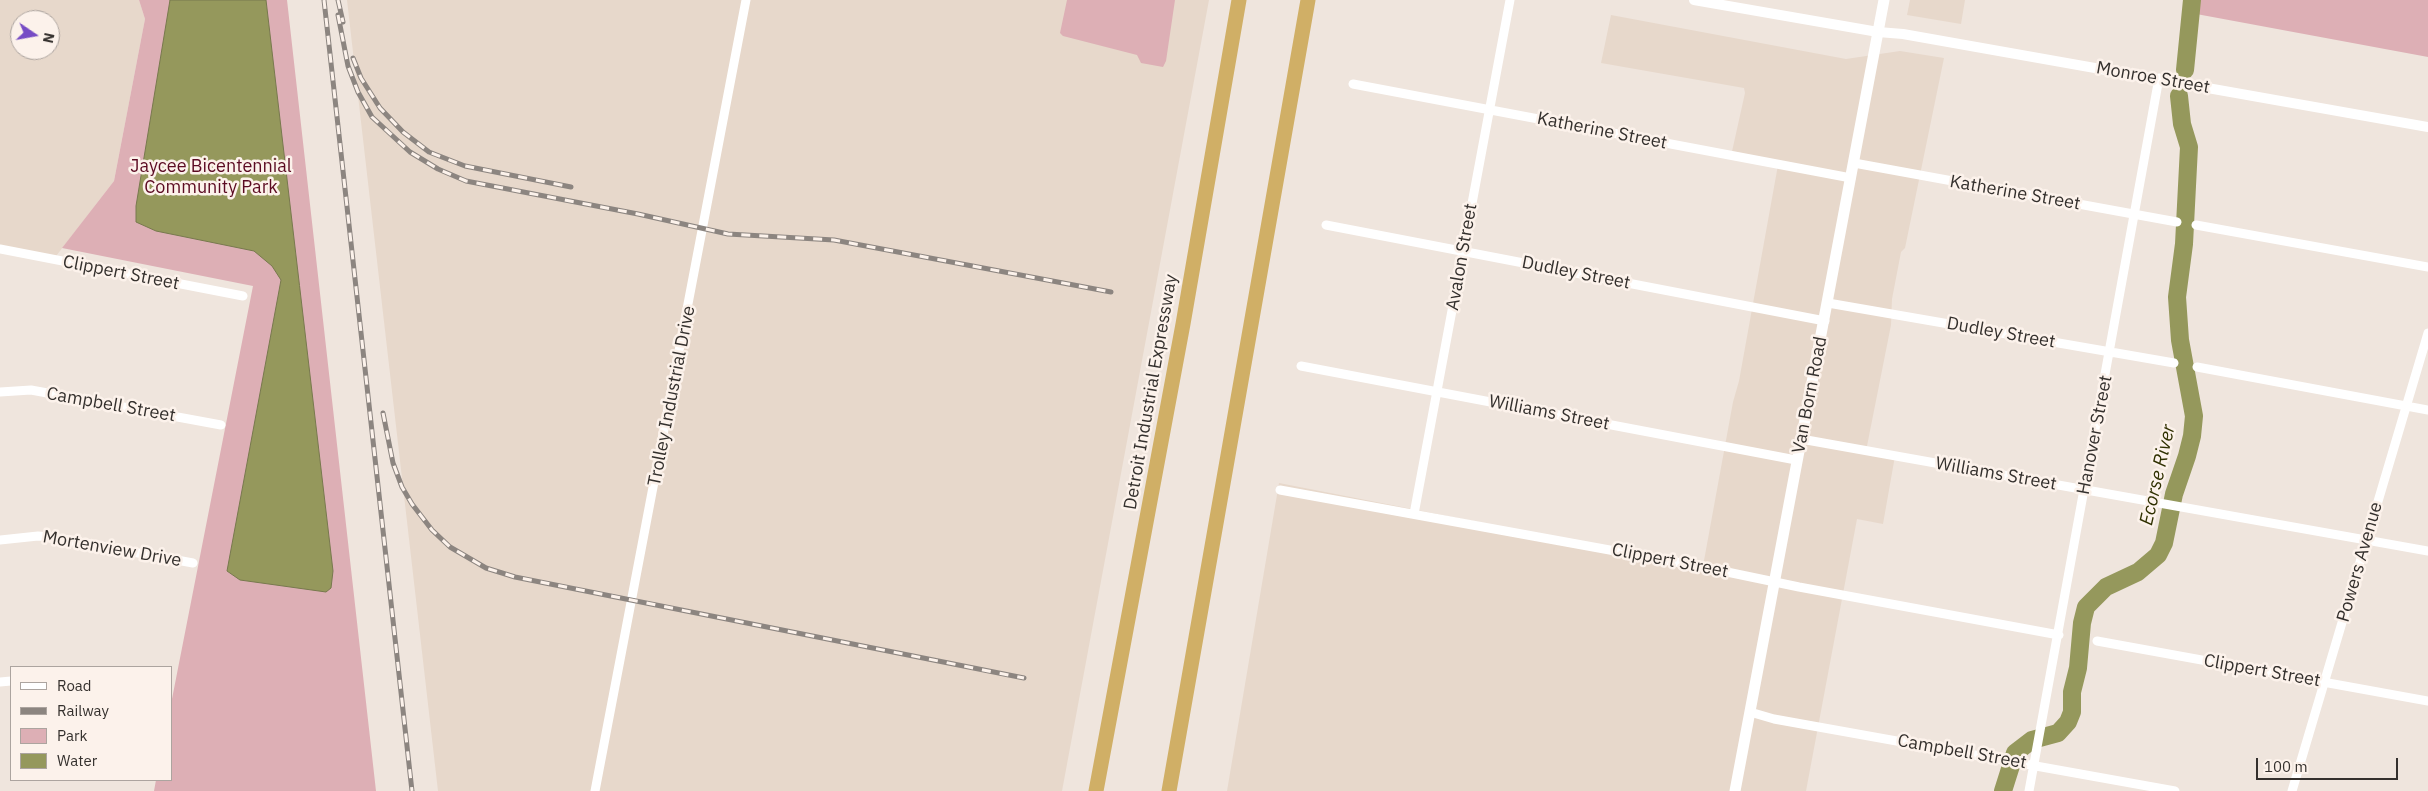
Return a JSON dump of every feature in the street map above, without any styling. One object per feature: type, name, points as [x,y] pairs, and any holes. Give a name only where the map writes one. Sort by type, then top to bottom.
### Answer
[{"type":"highway","name":"Detroit Industrial Expressway","points":[[1096,791],[1181,334],[1239,0]]},
{"type":"highway","points":[[1169,791],[1308,0]]},
{"type":"main road","name":"Van Born Road","points":[[1735,791],[1884,0]]},
{"type":"street","name":"Trolley Industrial Drive","points":[[596,791],[746,0]]},
{"type":"street","name":"Avalon Street","points":[[1414,514],[1510,0]]},
{"type":"street","name":"Monroe Street","points":[[1694,0],[2159,78],[2428,127]]},
{"type":"street","name":"Hanover Street","points":[[2029,791],[2059,635],[2159,78]]},
{"type":"street","name":"Katherine Street","points":[[1353,84],[1851,178]]},
{"type":"street","name":"Katherine Street","points":[[1854,164],[2177,222]]},
{"type":"street","points":[[2196,225],[2428,267]]},
{"type":"street","name":"Dudley Street","points":[[1326,226],[1825,321]]},
{"type":"street","name":"Clippert Street","points":[[0,249],[243,296]]},
{"type":"street","name":"Dudley Street","points":[[1828,303],[2174,363]]},
{"type":"street","name":"Powers Avenue","points":[[2292,791],[2428,333]]},
{"type":"street","name":"Williams Street","points":[[1301,366],[1796,460]]},
{"type":"street","points":[[2197,367],[2428,410]]},
{"type":"street","name":"Campbell Street","points":[[0,392],[31,390],[221,425]]},
{"type":"street","name":"Williams Street","points":[[1801,439],[2428,551]]},
{"type":"street","name":"Clippert Street","points":[[1280,490],[2059,635]]},
{"type":"street","name":"Mortenview Drive","points":[[0,540],[38,536],[51,537],[193,563]]},
{"type":"street","name":"Clippert Street","points":[[2097,642],[2428,701]]},
{"type":"street","name":"Campbell Street","points":[[1750,712],[1774,719],[2176,791]]},
{"type":"shaded area","points":[[0,0],[139,0],[145,19],[114,181],[53,260],[0,249]]},
{"type":"shaded area","points":[[347,0],[1209,0],[1062,791],[438,791]]},
{"type":"shaded area","points":[[1910,0],[1965,0],[1961,24],[1907,15]]},
{"type":"shaded area","points":[[1611,15],[1846,59],[1900,51],[1944,58],[1905,248],[1901,252],[1892,299],[1891,325],[1866,451],[1895,456],[1883,524],[1857,519],[1806,791],[1227,791],[1279,483],[1703,566],[1778,165],[1731,156],[1745,93],[1744,88],[1601,63]]},
{"type":"green space","name":"Jaycee Bicentennial Community Park","points":[[139,0],[287,0],[376,791],[154,791],[156,781],[172,781],[172,699],[253,286],[62,248],[114,181],[145,19]]},
{"type":"green space","points":[[1067,0],[1175,0],[1166,61],[1163,67],[1141,63],[1137,55],[1063,36],[1060,33]]},
{"type":"green space","points":[[2192,0],[2428,0],[2428,57],[2191,13]]},
{"type":"water","points":[[170,0],[266,0],[333,571],[331,588],[326,592],[240,580],[227,571],[281,280],[272,266],[254,251],[156,231],[136,222],[136,206]]},
{"type":"waterway","name":"Ecorse River","points":[[2185,70],[2192,0]]},
{"type":"waterway","name":"Ecorse River","points":[[2003,791],[2015,753],[2032,740],[2058,733],[2068,722],[2072,712],[2072,692],[2078,668],[2082,623],[2086,607],[2106,587],[2138,572],[2158,555],[2164,543],[2174,494],[2187,456],[2194,416],[2180,340],[2177,297],[2184,244],[2189,147],[2182,124],[2179,96]]},
{"type":"railway","points":[[324,0],[412,791]]},
{"type":"railway","points":[[338,0],[343,22]]},
{"type":"railway","points":[[338,15],[348,66],[358,92],[372,117],[410,152],[438,169],[466,181],[638,214],[728,234],[834,240],[1111,292]]},
{"type":"railway","points":[[353,58],[361,78],[380,108],[403,132],[429,152],[465,166],[571,187]]},
{"type":"railway","points":[[383,413],[393,463],[402,487],[412,504],[432,530],[450,547],[486,568],[515,577],[1024,678]]}]
